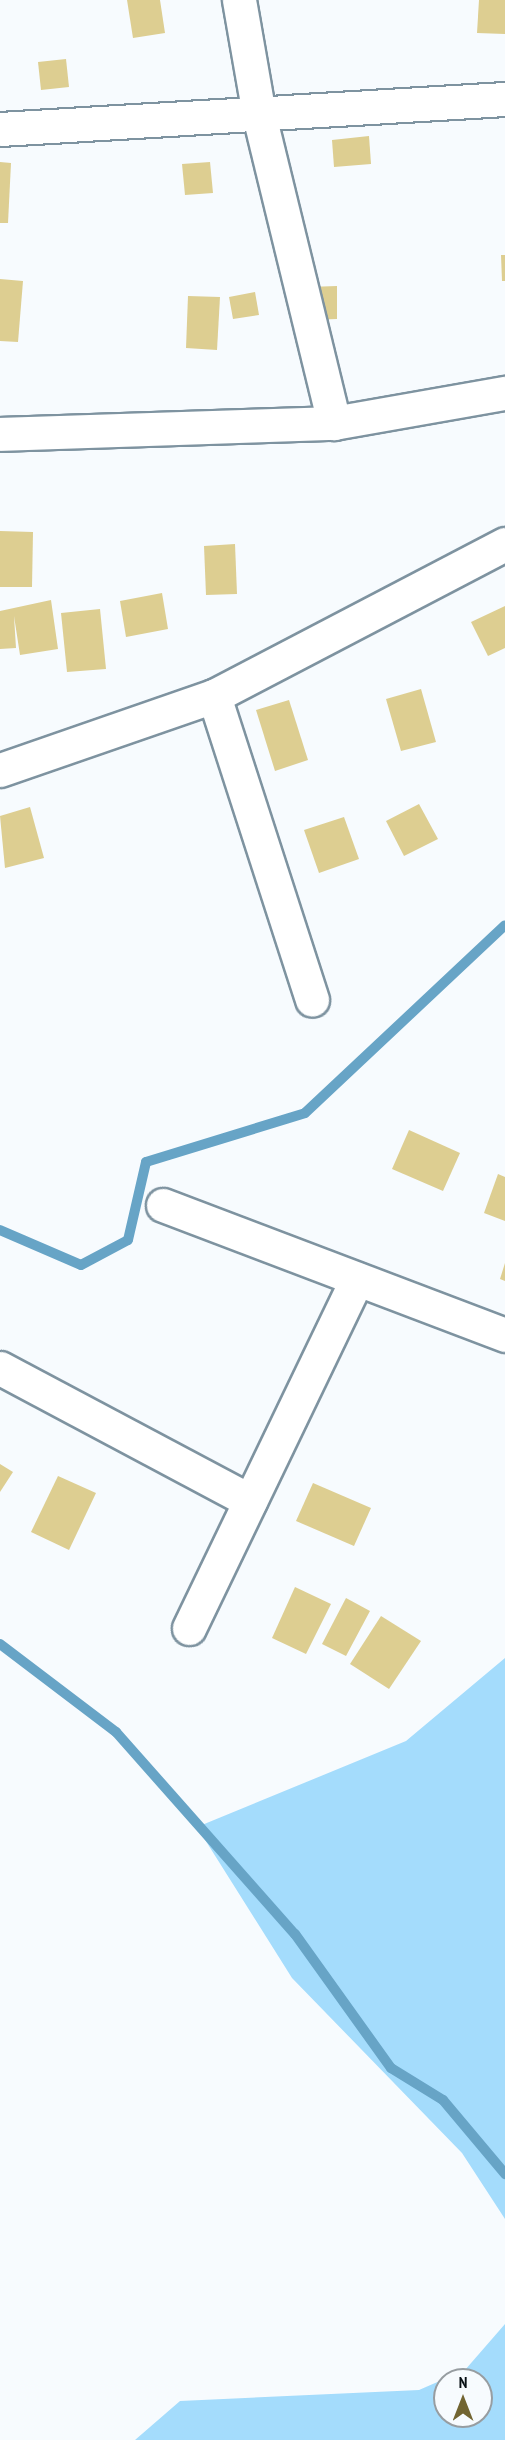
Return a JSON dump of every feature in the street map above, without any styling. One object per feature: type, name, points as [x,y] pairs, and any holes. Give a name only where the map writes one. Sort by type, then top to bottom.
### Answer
[{"type":"street","points":[[239,0],[259,115],[334,423]]},
{"type":"street","points":[[0,129],[505,99]]},
{"type":"street","points":[[0,434],[334,423],[505,393]]},
{"type":"street","points":[[0,770],[214,696],[505,544]]},
{"type":"street","points":[[214,696],[312,1000]]},
{"type":"street","points":[[163,1205],[505,1335]]},
{"type":"street","points":[[189,1628],[357,1279]]},
{"type":"street","points":[[0,1368],[250,1501]]},
{"type":"shaded area","points":[[505,1658],[505,2219],[462,2153],[292,1978],[197,1827],[406,1741]]},
{"type":"shaded area","points":[[505,2324],[505,2440],[135,2440],[180,2401],[419,2390],[433,2384],[433,2428],[493,2428],[493,2368],[467,2368]]},
{"type":"building","points":[[127,0],[160,0],[165,33],[133,38]]},
{"type":"building","points":[[479,0],[505,0],[505,34],[477,33]]},
{"type":"building","points":[[66,59],[69,87],[41,90],[38,62]]},
{"type":"building","points":[[369,136],[371,164],[334,167],[332,140]]},
{"type":"building","points":[[0,162],[11,163],[8,223],[0,223]]},
{"type":"building","points":[[210,162],[213,193],[185,195],[182,164]]},
{"type":"building","points":[[501,255],[505,255],[505,281],[502,281]]},
{"type":"building","points":[[0,279],[23,281],[18,342],[0,341]]},
{"type":"building","points":[[337,286],[337,319],[309,320],[308,287]]},
{"type":"building","points":[[255,292],[259,315],[233,319],[229,297]]},
{"type":"building","points":[[188,296],[220,297],[217,350],[186,348]]},
{"type":"building","points":[[0,531],[33,532],[32,587],[0,587]]},
{"type":"building","points":[[235,544],[237,594],[206,595],[204,546]]},
{"type":"building","points":[[162,593],[168,629],[126,637],[120,601]]},
{"type":"building","points":[[51,600],[58,649],[20,655],[14,616],[16,648],[0,649],[0,611]]},
{"type":"building","points":[[505,606],[505,648],[488,656],[471,622]]},
{"type":"building","points":[[100,609],[106,669],[67,672],[61,613]]},
{"type":"building","points":[[421,689],[436,742],[401,751],[386,699]]},
{"type":"building","points":[[289,700],[308,760],[275,771],[256,710]]},
{"type":"building","points":[[419,804],[438,839],[404,856],[386,821]]},
{"type":"building","points":[[30,807],[44,858],[5,868],[0,816]]},
{"type":"building","points":[[344,817],[359,859],[319,873],[304,830]]},
{"type":"building","points":[[409,1130],[460,1153],[443,1191],[392,1169]]},
{"type":"building","points":[[498,1174],[505,1177],[505,1221],[484,1213]]},
{"type":"building","points":[[505,1263],[505,1281],[500,1279]]},
{"type":"building","points":[[0,1464],[13,1472],[0,1492]]},
{"type":"building","points":[[58,1476],[96,1493],[69,1550],[31,1532]]},
{"type":"building","points":[[313,1483],[371,1508],[354,1546],[296,1521]]},
{"type":"building","points":[[295,1587],[331,1604],[306,1654],[272,1638]]},
{"type":"building","points":[[346,1598],[370,1611],[346,1656],[322,1644]]},
{"type":"building","points":[[381,1616],[421,1641],[389,1689],[350,1664]]},
{"type":"waterway","points":[[0,1230],[81,1265],[128,1240],[146,1162],[305,1113],[505,925]]},
{"type":"waterway","points":[[0,1644],[116,1732],[295,1934],[391,2068],[443,2100],[505,2174]]}]
